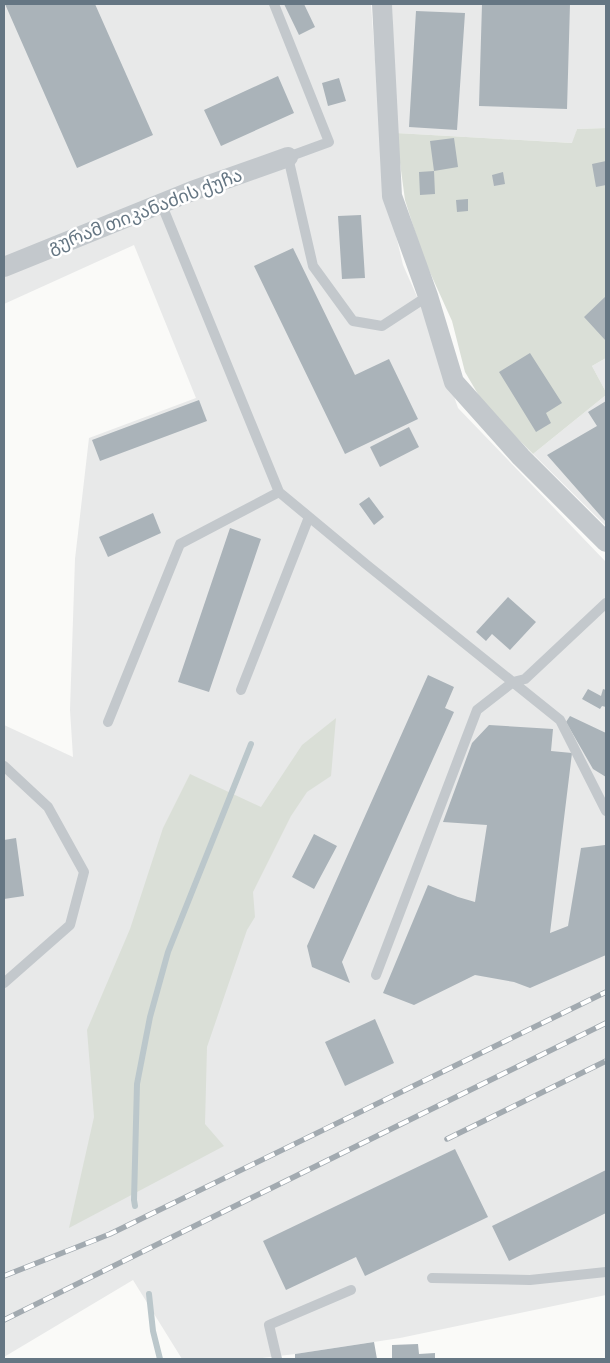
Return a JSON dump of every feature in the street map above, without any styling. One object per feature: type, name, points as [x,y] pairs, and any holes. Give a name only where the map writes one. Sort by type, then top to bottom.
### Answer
[{"type":"street","points":[[382,4],[392,196],[428,296],[454,382],[521,457],[606,542]]},
{"type":"street","name":"გურამ თიკანაძის ქუჩა","points":[[4,267],[192,190],[288,157]]},
{"type":"lane","points":[[274,4],[329,142],[288,157],[313,266],[354,321],[382,326],[428,296]]},
{"type":"lane","points":[[161,203],[279,492],[366,565],[560,720],[606,812]]},
{"type":"lane","points":[[108,722],[180,544],[279,492]]},
{"type":"lane","points":[[241,690],[309,517]]},
{"type":"lane","points":[[376,975],[477,710],[513,682],[525,679],[606,603]]},
{"type":"lane","points":[[4,766],[48,807],[84,872],[70,925],[4,983]]},
{"type":"lane","points":[[432,1278],[530,1280],[606,1272]]},
{"type":"lane","points":[[277,1359],[270,1325],[351,1290]]},
{"type":"shaded area","points":[[4,4],[371,4],[384,185],[403,265],[430,326],[458,408],[606,562],[606,1295],[400,1338],[295,1354],[254,1359],[182,1359],[133,1280],[4,1357],[4,725],[73,757],[70,710],[75,559],[89,438],[196,398],[134,245],[4,304]]},
{"type":"shaded area","points":[[392,4],[606,4],[606,128],[577,129],[573,143],[396,133]]},
{"type":"shaded area","points":[[606,128],[606,358],[592,366],[606,395],[533,454],[485,406],[465,372],[452,321],[423,257],[405,200],[396,133],[572,143],[577,129]]},
{"type":"shaded area","points":[[606,358],[606,392],[592,366]]},
{"type":"shaded area","points":[[606,395],[606,526],[533,454]]},
{"type":"shaded area","points":[[336,718],[331,776],[307,792],[291,816],[253,892],[255,917],[247,930],[207,1047],[205,1124],[224,1146],[69,1228],[94,1117],[87,1030],[130,929],[163,828],[190,774],[261,807],[302,745]]},
{"type":"building","points":[[5,4],[95,4],[153,135],[77,168]]},
{"type":"building","points":[[284,4],[304,4],[315,27],[299,35]]},
{"type":"building","points":[[482,4],[570,4],[567,109],[479,106]]},
{"type":"building","points":[[416,11],[465,13],[457,130],[409,127]]},
{"type":"building","points":[[278,76],[294,113],[221,146],[204,110]]},
{"type":"building","points":[[339,78],[346,101],[328,106],[322,83]]},
{"type":"building","points":[[454,138],[458,167],[434,171],[430,141]]},
{"type":"building","points":[[606,161],[606,185],[596,187],[592,164]]},
{"type":"building","points":[[434,171],[435,194],[420,195],[419,172]]},
{"type":"building","points":[[503,172],[505,184],[494,186],[492,175]]},
{"type":"building","points":[[468,199],[468,211],[457,212],[456,200]]},
{"type":"building","points":[[361,215],[365,278],[342,279],[338,216]]},
{"type":"building","points":[[293,248],[355,375],[389,359],[418,419],[345,454],[254,266]]},
{"type":"building","points":[[606,296],[606,341],[584,317]]},
{"type":"building","points":[[530,353],[562,403],[546,413],[551,423],[536,432],[499,372]]},
{"type":"building","points":[[199,400],[207,421],[100,461],[92,440]]},
{"type":"building","points":[[606,401],[606,522],[547,455],[597,426],[588,412]]},
{"type":"building","points":[[409,427],[419,447],[380,467],[370,447]]},
{"type":"building","points":[[369,497],[384,517],[374,525],[359,504]]},
{"type":"building","points":[[153,513],[161,533],[108,557],[99,537]]},
{"type":"building","points":[[230,528],[261,539],[209,692],[178,682]]},
{"type":"building","points":[[508,597],[536,622],[510,650],[492,634],[486,641],[476,632]]},
{"type":"building","points":[[428,675],[454,687],[445,708],[454,712],[342,962],[350,983],[312,967],[307,946]]},
{"type":"building","points":[[588,689],[601,696],[603,689],[606,690],[606,707],[602,706],[600,709],[582,699]]},
{"type":"building","points":[[570,716],[606,733],[606,777],[593,769],[566,722]]},
{"type":"building","points":[[489,725],[553,729],[551,751],[572,753],[550,933],[568,926],[581,848],[605,845],[606,955],[530,988],[514,982],[475,975],[414,1005],[383,993],[428,885],[475,902],[487,825],[443,822],[472,743]]},
{"type":"building","points":[[314,834],[337,846],[314,889],[292,877]]},
{"type":"building","points":[[16,838],[24,896],[4,899],[4,840]]},
{"type":"building","points":[[375,1019],[394,1063],[345,1086],[325,1042]]},
{"type":"building","points":[[455,1149],[488,1217],[365,1276],[356,1257],[286,1290],[263,1241]]},
{"type":"building","points":[[606,1170],[606,1213],[509,1261],[492,1226]]},
{"type":"building","points":[[374,1342],[377,1359],[295,1359],[295,1354]]},
{"type":"building","points":[[418,1344],[419,1354],[435,1353],[435,1359],[392,1359],[392,1345]]},
{"type":"waterway","points":[[135,1206],[137,1084],[150,1017],[168,952],[251,744]]},
{"type":"waterway","points":[[149,1294],[153,1331],[160,1359]]},
{"type":"railway","points":[[4,1276],[110,1234],[606,992]]},
{"type":"railway","points":[[4,1320],[606,1023]]},
{"type":"railway","points":[[447,1139],[606,1061]]}]
